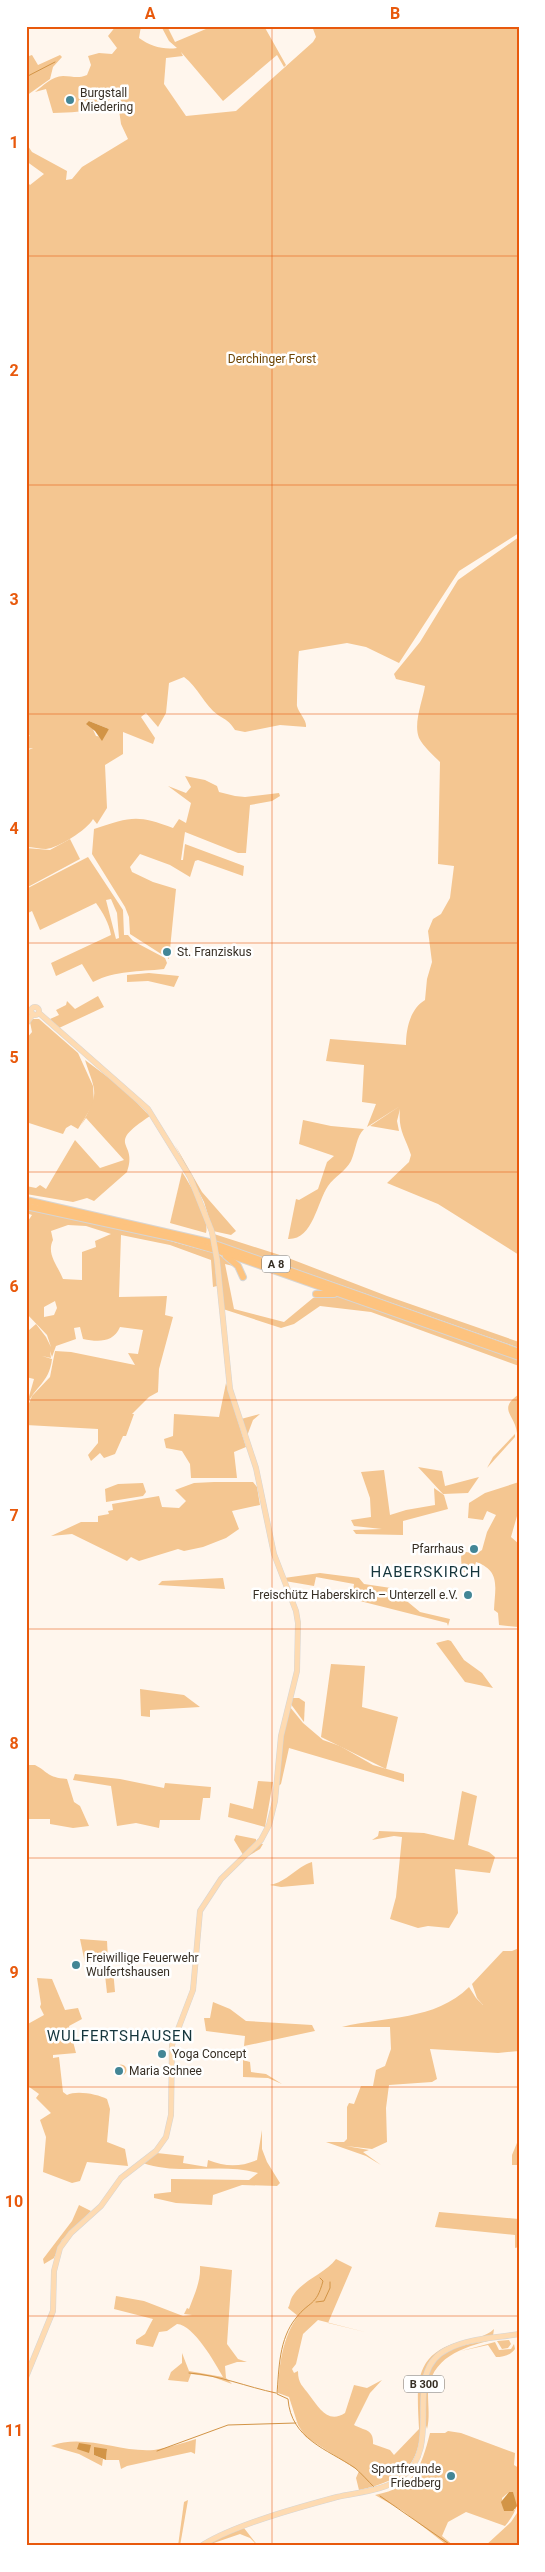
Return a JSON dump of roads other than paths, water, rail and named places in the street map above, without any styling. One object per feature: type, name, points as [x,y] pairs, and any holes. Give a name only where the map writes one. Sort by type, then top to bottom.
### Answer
[{"type":"highway","name":"A 8","points":[[26,1200],[209,1242],[519,1352]]},
{"type":"highway","name":"A 8","points":[[26,1206],[158,1234],[219,1251],[519,1357]]},
{"type":"highway","points":[[219,1251],[235,1263],[243,1277]]},
{"type":"highway","points":[[316,1294],[342,1295]]},
{"type":"main road","points":[[26,1024],[36,1014],[62,1034],[148,1109],[190,1177],[212,1232],[217,1260],[230,1389],[256,1468],[274,1554],[296,1611],[298,1628],[297,1671],[281,1736],[272,1817],[261,1840],[215,1887],[198,1917],[193,1990],[172,2045],[171,2115],[166,2138],[156,2151],[131,2169],[113,2188],[101,2206],[71,2233],[58,2254],[54,2271],[53,2311],[26,2378]]},
{"type":"main road","name":"B 300","points":[[202,2546],[224,2533],[292,2511],[378,2488],[402,2478],[414,2465],[420,2451],[424,2431],[425,2378],[436,2357],[442,2352],[460,2344],[519,2334]]},
{"type":"waterway","points":[[26,77],[55,62]]},
{"type":"waterway","points":[[320,2278],[323,2281],[318,2295],[296,2318],[286,2335],[281,2354],[277,2394],[288,2399],[291,2413],[303,2433],[322,2448],[355,2468],[374,2487]]},
{"type":"waterway","points":[[316,2302],[324,2301],[330,2288],[330,2282]]},
{"type":"waterway","points":[[189,2373],[222,2379],[276,2393]]},
{"type":"waterway","points":[[157,2451],[228,2425],[296,2423]]},
{"type":"waterway","points":[[380,2496],[452,2546]]},
{"type":"place","name":"Burgstall Miedering","points":[[70,100]]},
{"type":"place","name":"St. Franziskus","points":[[167,952]]},
{"type":"place","name":"Pfarrhaus","points":[[474,1549]]},
{"type":"place","name":"Freischütz Haberskirch – Unterzell e.V.","points":[[468,1595]]},
{"type":"place","name":"Freiwillige Feuerwehr Wulfertshausen","points":[[76,1965]]},
{"type":"place","name":"Yoga Concept","points":[[162,2054]]},
{"type":"place","name":"Maria Schnee","points":[[119,2071]]},
{"type":"place","name":"Sportfreunde Friedberg","points":[[451,2476]]},
{"type":"district","name":"HABERSKIRCH","points":[[426,1572]]},
{"type":"district","name":"WULFERTSHAUSEN","points":[[120,2036]]},
{"type":"park label","name":"Derchinger Forst","points":[[272,359]]}]
